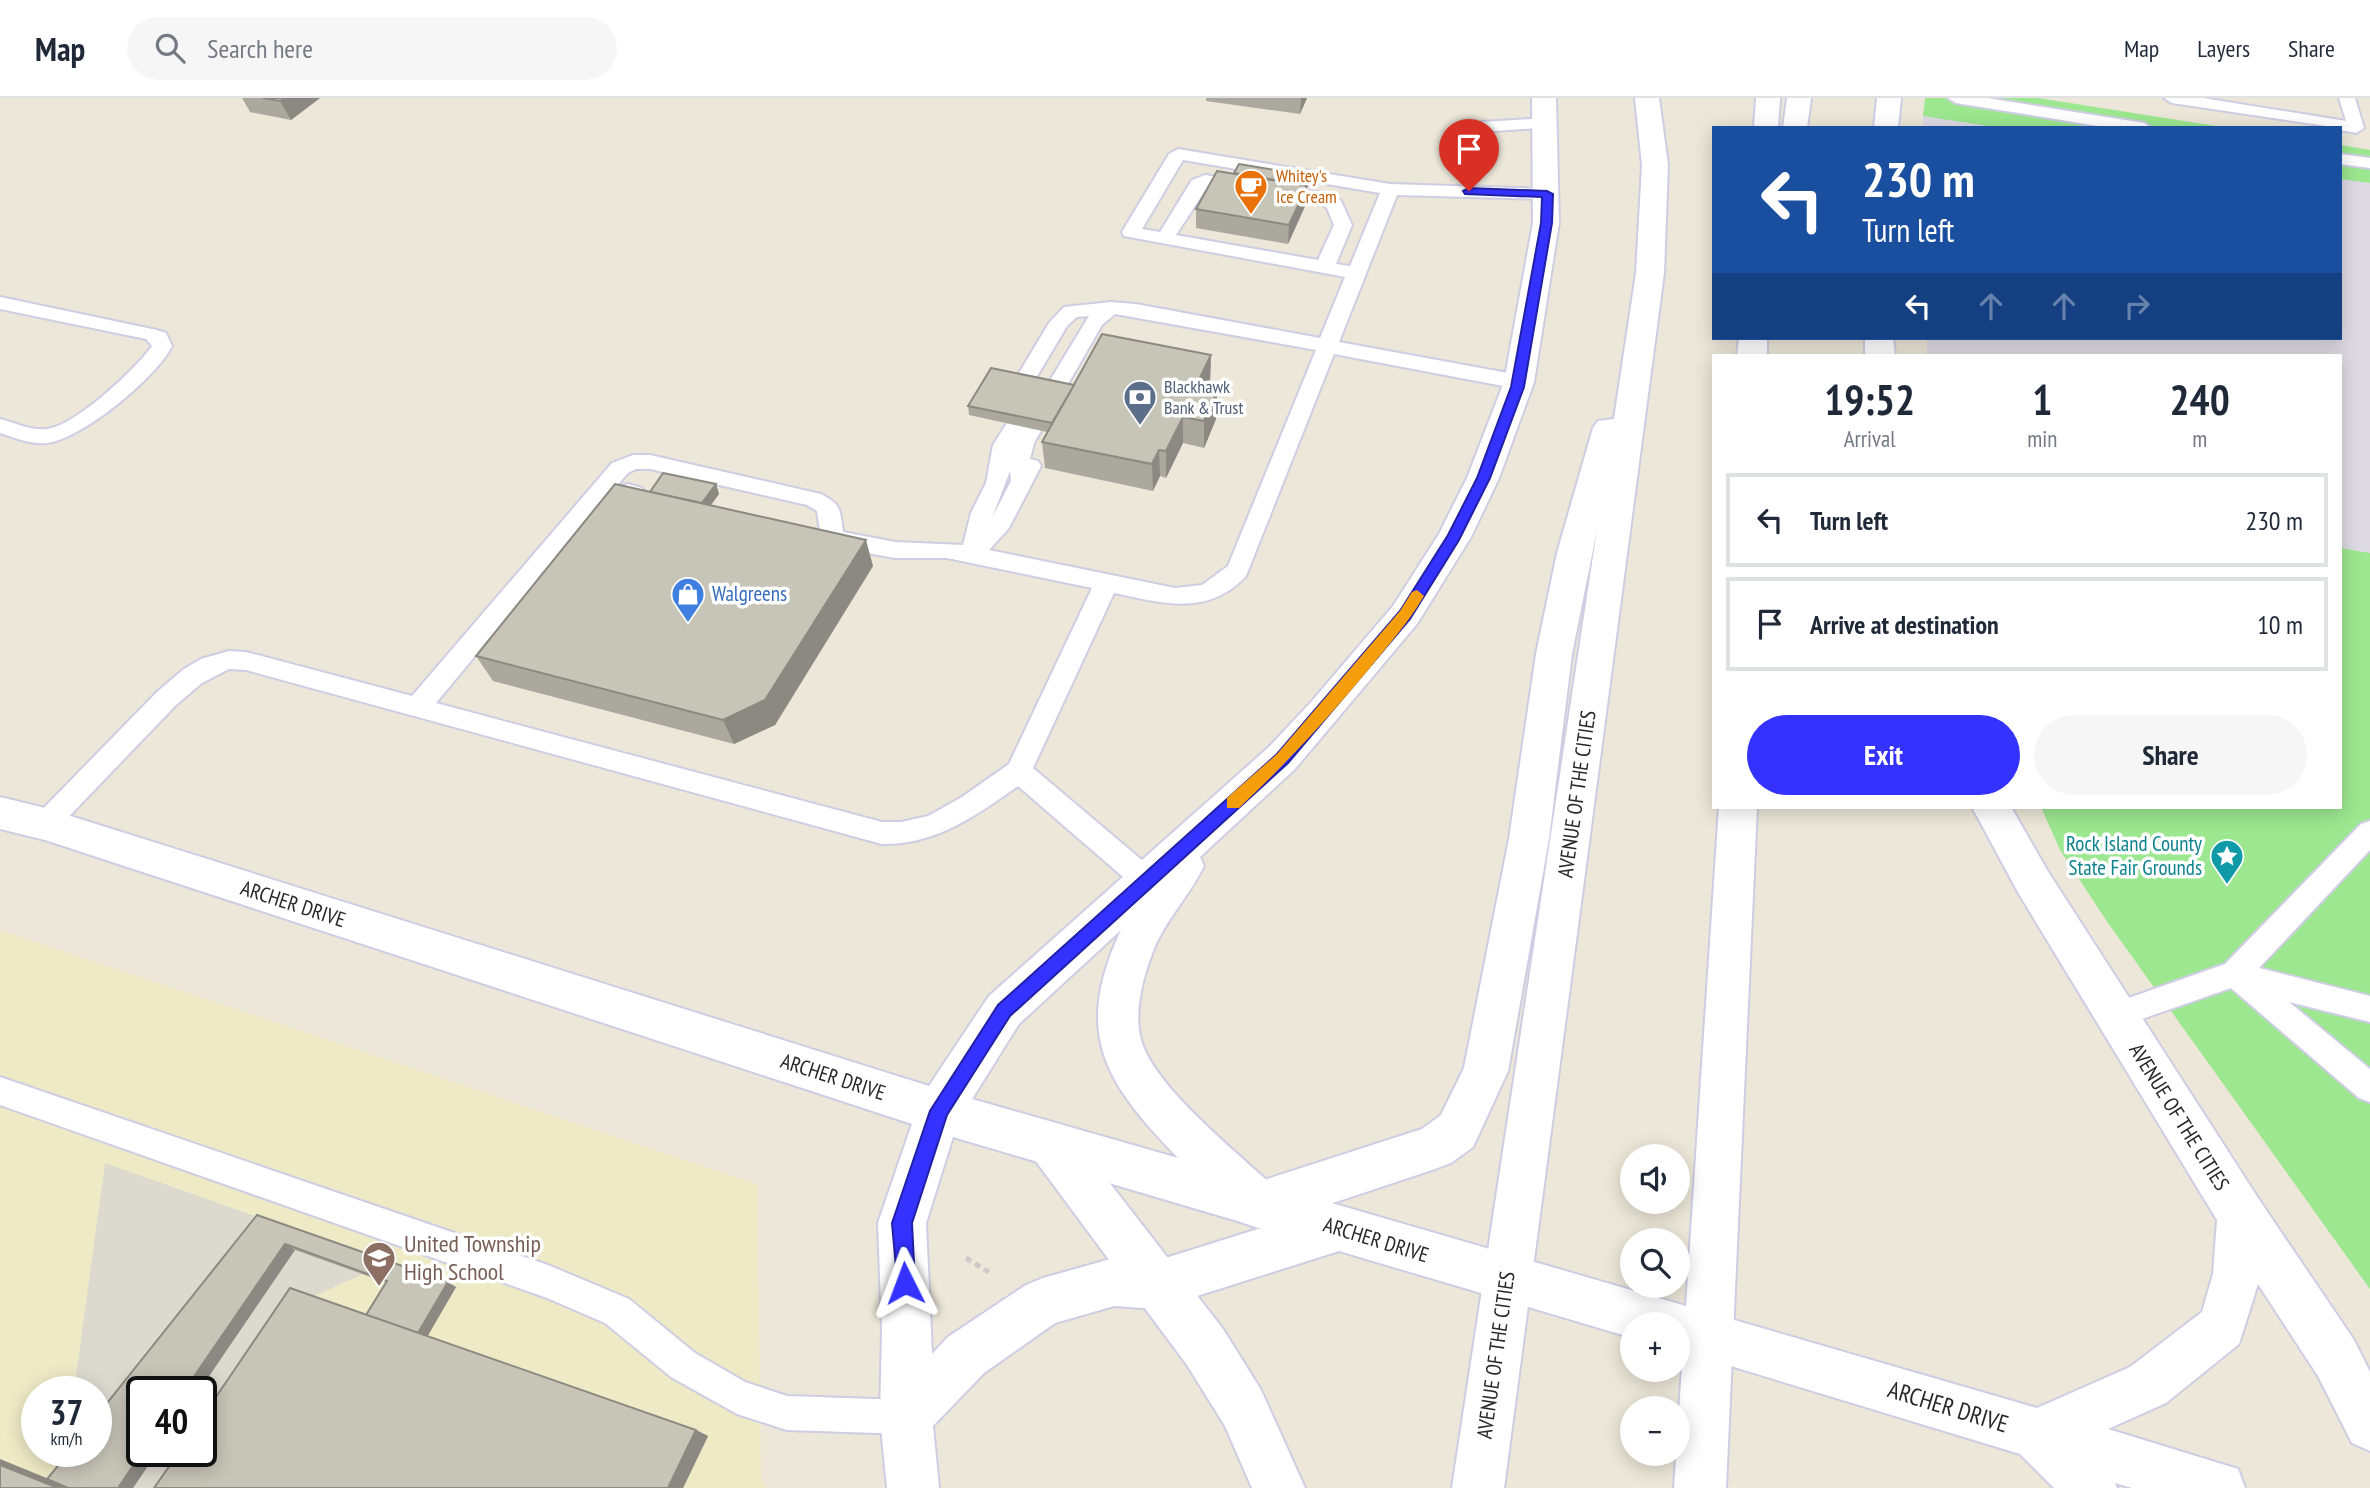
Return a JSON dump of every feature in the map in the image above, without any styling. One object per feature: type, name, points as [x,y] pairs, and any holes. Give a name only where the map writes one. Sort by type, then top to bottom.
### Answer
[{"type":"street","name":"AVENUE OF THE CITIES","points":[[1478,1488],[1506,1278],[1583,760],[1643,316],[1655,200],[1655,165],[1647,98]]},
{"type":"street","points":[[1766,126],[1768,98]]},
{"type":"street","points":[[1795,126],[1799,98]]},
{"type":"street","points":[[1886,126],[1889,98]]},
{"type":"street","points":[[913,1488],[906,1417],[907,1330],[902,1223],[939,1111],[1004,1010],[1283,758],[1405,615],[1454,537],[1483,478],[1519,382],[1546,223],[1545,111]]},
{"type":"street","points":[[1210,824],[1139,937],[1126,971],[1118,1009],[1121,1042],[1143,1088],[1258,1205],[1435,1147],[1457,1131],[1486,1071],[1529,839],[1554,654],[1573,553],[1643,316]]},
{"type":"street","points":[[1688,1312],[1738,809]]},
{"type":"street","name":"AVENUE OF THE CITIES","points":[[1992,809],[2033,882],[2116,1015],[2241,1214],[2336,1358],[2370,1425]]},
{"type":"street","name":"ARCHER DRIVE","points":[[0,813],[45,824],[939,1111],[1626,1312]]},
{"type":"street","points":[[1051,1144],[1205,1347],[1243,1408],[1279,1488]]},
{"type":"street","points":[[2091,1488],[2036,1434],[2148,1385],[2222,1327],[2237,1274],[2241,1214]]},
{"type":"street","points":[[906,1417],[966,1355],[1043,1302],[1114,1282],[1156,1285],[1337,1228]]},
{"type":"street","name":"ARCHER DRIVE","points":[[1690,1330],[2219,1488]]},
{"type":"street","points":[[1690,1374],[1700,1488]]},
{"type":"lane","points":[[1956,98],[2131,126]]},
{"type":"lane","points":[[2172,98],[2248,104],[2311,124],[2334,126]]},
{"type":"lane","points":[[2342,127],[2356,128],[2347,98]]},
{"type":"lane","points":[[1482,127],[1545,111]]},
{"type":"lane","points":[[1356,273],[1131,232],[1178,154],[1390,189],[1547,194]]},
{"type":"lane","points":[[2342,159],[2370,163]]},
{"type":"lane","points":[[1165,238],[1198,184],[1205,180],[1325,198],[1341,215],[1342,225],[1325,267]]},
{"type":"lane","points":[[805,532],[895,550],[947,550],[1175,597],[1198,597],[1225,586],[1238,570],[1390,189]]},
{"type":"lane","points":[[0,303],[150,334],[159,337],[162,346],[159,352],[94,411],[68,428],[50,436],[0,426]]},
{"type":"lane","points":[[972,555],[982,513],[997,483],[1004,445],[1070,328],[1087,312],[1104,308],[1136,310],[1519,382]]},
{"type":"lane","points":[[1022,480],[1019,455],[1023,443],[1104,308]]},
{"type":"lane","points":[[972,555],[1001,522],[1108,326],[1123,314],[1136,310]]},
{"type":"lane","points":[[417,708],[620,468],[633,462],[650,462],[813,499],[828,507],[833,538]]},
{"type":"lane","points":[[593,503],[628,492],[656,498]]},
{"type":"lane","points":[[45,824],[167,698],[210,666],[229,660],[246,661],[898,835],[958,813],[1018,771],[1107,582]]},
{"type":"lane","points":[[1018,771],[1147,881]]},
{"type":"lane","points":[[2116,1015],[2235,974],[2370,832]]},
{"type":"lane","points":[[2235,974],[2370,1009]]},
{"type":"lane","points":[[2235,974],[2370,1088]]},
{"type":"lane","points":[[0,1091],[548,1282],[617,1311],[683,1365],[737,1397],[788,1413],[906,1417]]},
{"type":"path","points":[[966,1258],[996,1276]]},
{"type":"shaded area","points":[[1923,115],[1995,126],[1923,126]]},
{"type":"shaded area","points":[[2342,178],[2370,183],[2370,553],[2342,548],[2342,354],[1927,354],[1927,340],[2342,340]]},
{"type":"shaded area","name":"United Township High School","points":[[0,930],[757,1184],[761,1476],[767,1488],[0,1488]]},
{"type":"shaded area","points":[[105,1163],[433,1279],[363,1274],[310,1298],[217,1437],[217,1376],[126,1376],[126,1467],[197,1467],[183,1488],[75,1488],[61,1482],[63,1467],[112,1467],[112,1376],[76,1376]]},
{"type":"green space","points":[[1925,98],[2038,98],[2216,126],[1988,126],[1923,116]]},
{"type":"green space","points":[[2342,145],[2370,150],[2370,183],[2342,179]]},
{"type":"green space","name":"Rock Island County State Fair Grounds","points":[[2342,548],[2370,553],[2370,1289],[2108,923],[2060,850],[2042,809],[2342,809]]},
{"type":"building","points":[[263,98],[285,98],[280,101]]},
{"type":"building","points":[[1239,164],[1292,173],[1287,182],[1234,173]]},
{"type":"building","points":[[1217,171],[1307,186],[1289,225],[1196,209]]},
{"type":"building","name":"Blackhawk Bank & Trust","points":[[1102,334],[1211,355],[1195,388],[1217,392],[1204,421],[1183,417],[1166,451],[1159,450],[1152,464],[1042,442]]},
{"type":"building","points":[[991,368],[1074,385],[1052,423],[968,406]]},
{"type":"building","points":[[663,473],[716,484],[702,503],[650,492]]},
{"type":"building","name":"Walgreens","points":[[615,484],[866,540],[765,700],[723,720],[476,656]]},
{"type":"building","points":[[257,1215],[448,1282],[418,1333],[366,1315],[387,1281],[285,1244],[194,1376],[129,1376]]},
{"type":"building","points":[[290,1288],[696,1430],[668,1488],[154,1488],[169,1467],[217,1467],[217,1395]]},
{"type":"building","points":[[126,1379],[126,1467],[132,1467],[118,1488],[68,1488],[47,1479],[57,1467],[112,1467],[112,1397]]},
{"type":"building","points":[[0,1465],[58,1488],[0,1488]]},
{"type":"slow traffic","points":[[1233,803],[1283,758],[1325,711],[1405,615],[1417,596]]},
{"type":"place","name":"Whitey's Ice Cream","points":[[1251,216]]},
{"type":"place","name":"Blackhawk Bank & Trust","points":[[1140,427]]},
{"type":"place","name":"Walgreens","points":[[688,624]]},
{"type":"place","name":"Rock Island County State Fair Grounds","points":[[2227,886]]},
{"type":"place","name":"United Township High School","points":[[379,1288]]},
{"type":"route","points":[[905,1283],[902,1223],[939,1111],[1004,1010],[1283,758],[1405,615],[1454,537],[1483,478],[1518,387],[1546,223],[1547,194],[1469,191]]}]
